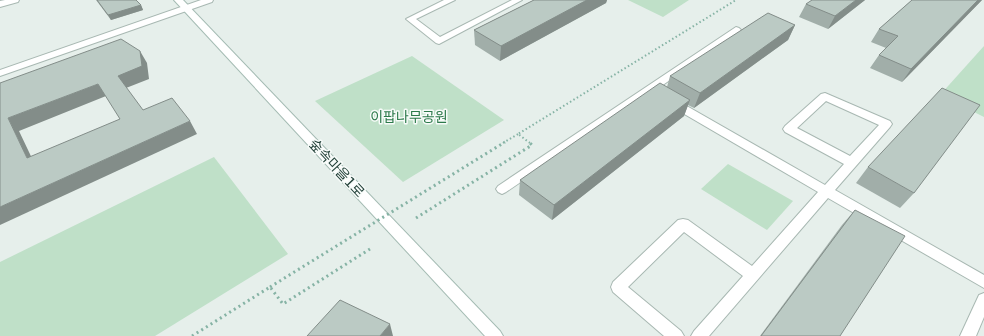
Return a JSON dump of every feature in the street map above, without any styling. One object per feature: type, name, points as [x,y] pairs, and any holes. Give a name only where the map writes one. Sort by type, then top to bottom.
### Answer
[{"type":"street","points":[[0,4],[15,0]]},
{"type":"street","points":[[0,73],[182,4],[209,0]]},
{"type":"street","points":[[451,0],[410,19],[439,41],[518,0]]},
{"type":"street","name":"숲속마을1로","points":[[182,4],[495,336]]},
{"type":"street","points":[[502,189],[736,30]]},
{"type":"street","points":[[649,89],[984,282]]},
{"type":"street","points":[[699,336],[752,274],[886,124],[824,96],[789,129],[851,162]]},
{"type":"street","points":[[676,336],[618,287],[683,224],[752,274]]},
{"type":"street","points":[[968,336],[984,300]]},
{"type":"path","points":[[192,336],[736,0]]},
{"type":"path","points":[[416,218],[532,145],[518,134]]},
{"type":"path","points":[[270,287],[283,304],[370,249]]},
{"type":"green space","points":[[628,0],[689,0],[663,17]]},
{"type":"green space","points":[[984,46],[984,117],[940,95]]},
{"type":"green space","name":"이팝나무공원","points":[[412,56],[504,120],[403,182],[315,101]]},
{"type":"green space","points":[[214,157],[288,254],[155,336],[0,336],[0,262]]},
{"type":"green space","points":[[728,164],[793,201],[767,230],[701,189]]},
{"type":"building","points":[[97,0],[136,0],[141,5],[108,15]]},
{"type":"building","points":[[534,0],[587,0],[501,46],[474,30]]},
{"type":"building","points":[[812,0],[856,0],[835,16],[806,4]]},
{"type":"building","points":[[912,0],[978,0],[911,69],[879,55],[898,36],[879,29]]},
{"type":"building","points":[[768,13],[795,25],[700,93],[670,76]]},
{"type":"building","points":[[121,39],[140,51],[142,66],[118,76],[143,110],[172,98],[190,121],[0,207],[0,83]],"holes":[[[98,84],[120,119],[27,158],[8,118]]]},
{"type":"building","points":[[660,83],[690,100],[554,205],[520,180]]},
{"type":"building","points":[[942,88],[980,105],[914,193],[868,167]]},
{"type":"building","points":[[855,210],[905,236],[840,336],[761,336]]},
{"type":"building","points":[[340,300],[390,324],[380,336],[307,336]]}]
